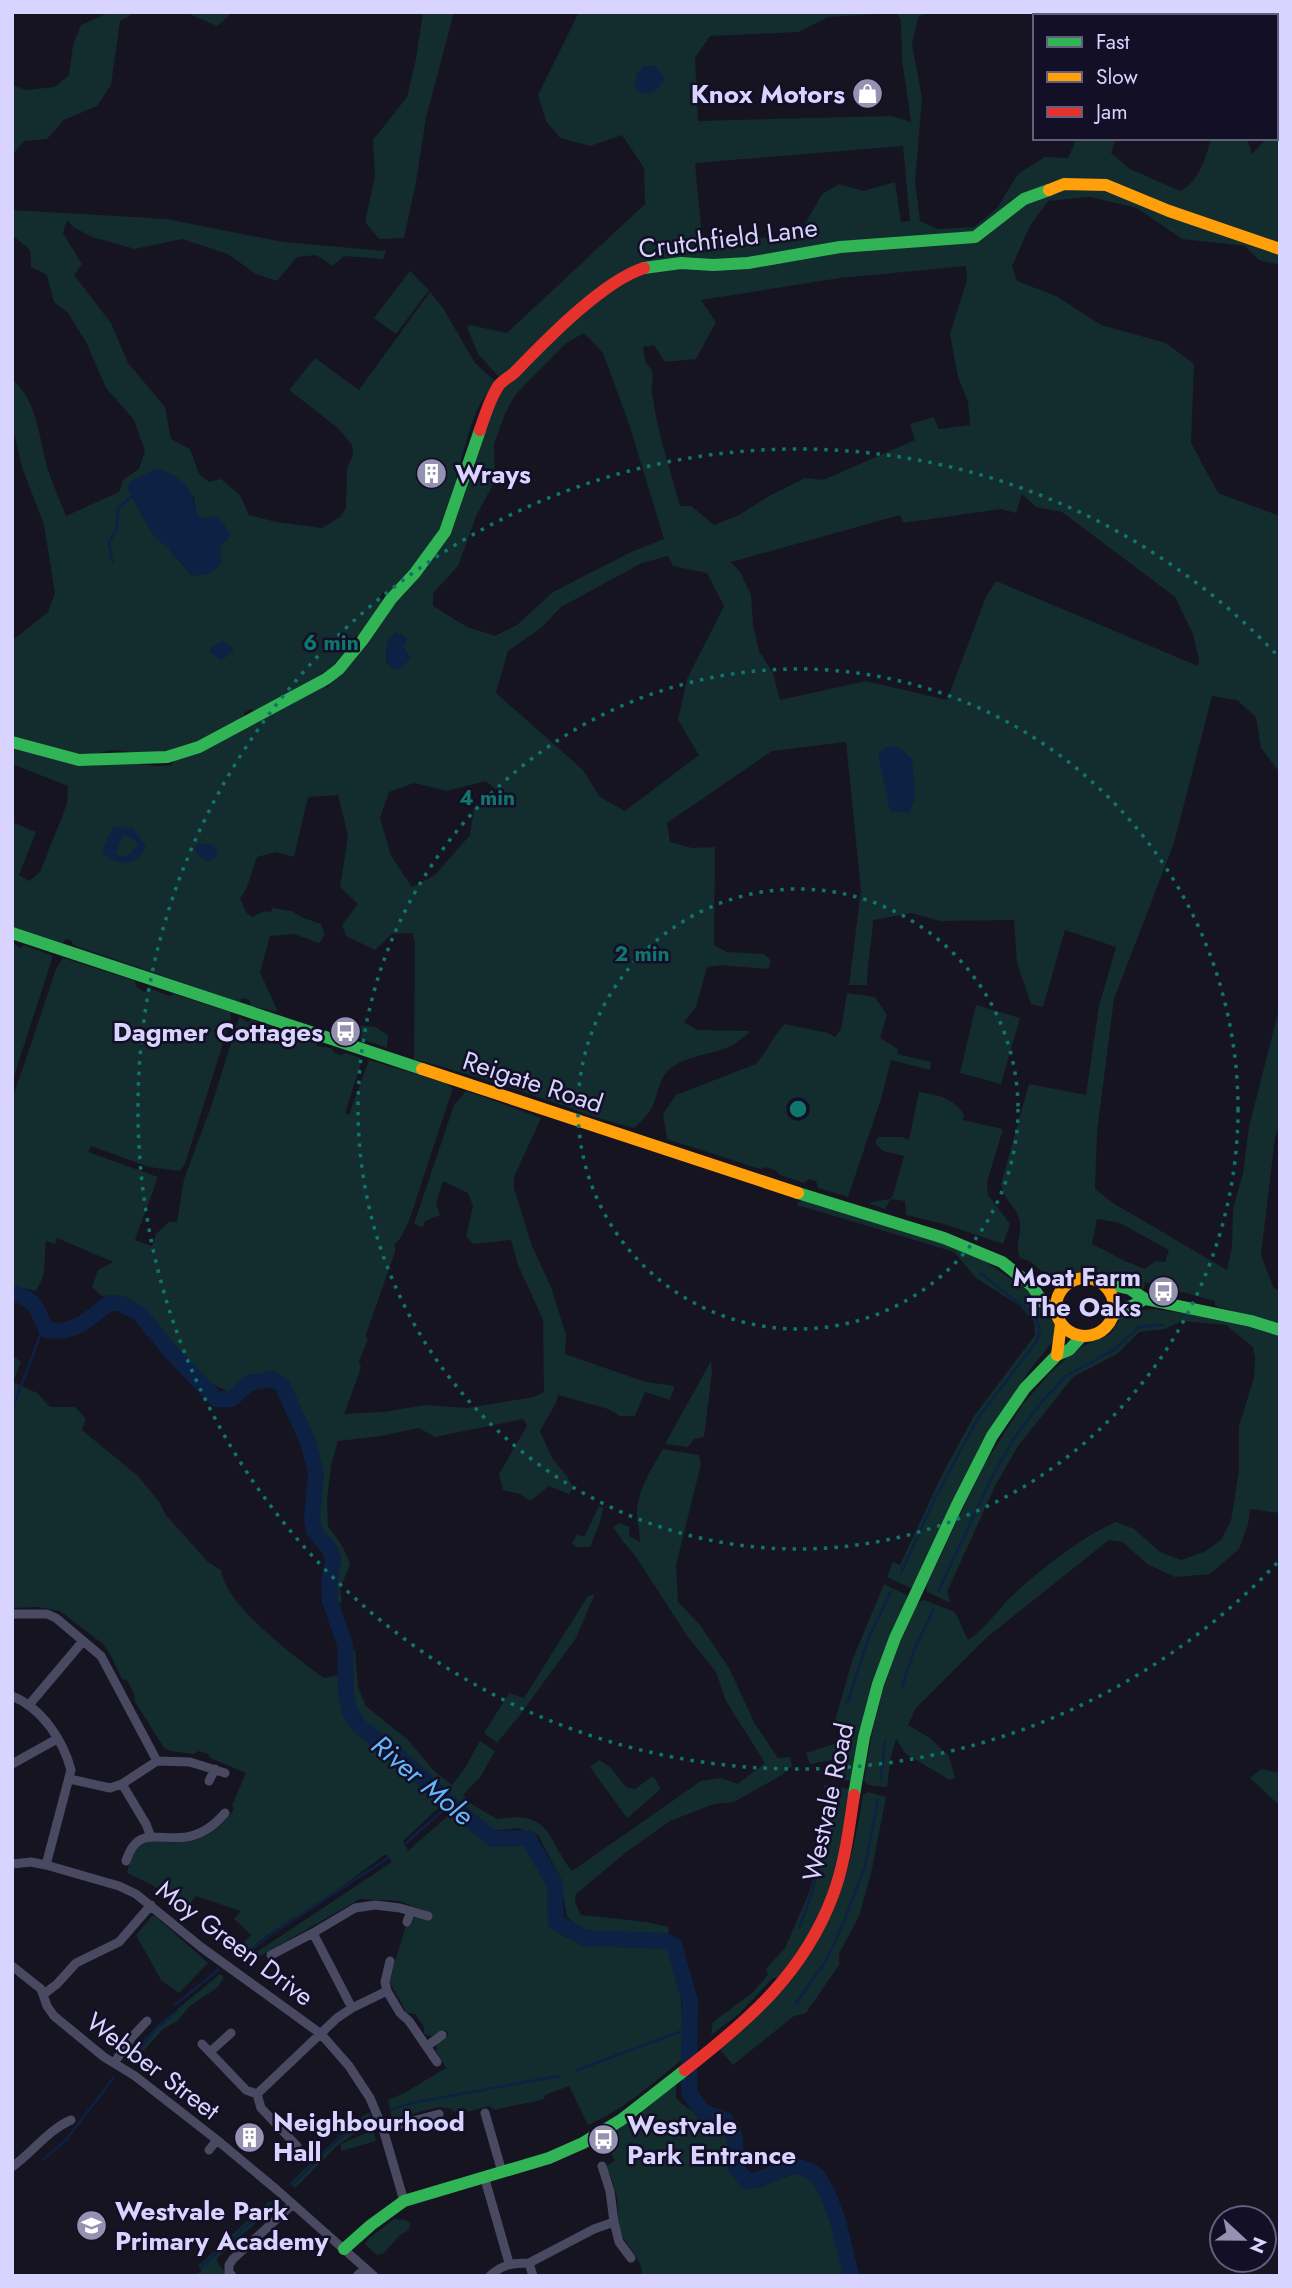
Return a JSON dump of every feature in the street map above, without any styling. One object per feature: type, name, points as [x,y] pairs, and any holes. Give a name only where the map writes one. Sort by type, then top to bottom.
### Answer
[{"type":"street","name":"Crutchfield Lane","points":[[12,742],[79,760],[167,757],[200,747],[326,679],[339,669],[362,641],[391,599],[415,573],[445,532],[489,404],[500,383],[602,292],[628,274],[650,266],[748,263],[840,247],[975,237],[1024,199],[1064,184],[1107,185],[1169,211],[1261,244],[1280,248]]},
{"type":"street","name":"Reigate Road","points":[[12,933],[766,1183],[944,1238],[1002,1262],[1032,1286],[1059,1320]]},
{"type":"street","points":[[1056,1355],[1058,1296],[1063,1287],[1080,1278],[1130,1289],[1145,1299],[1280,1329]]},
{"type":"street","points":[[1059,1320],[1067,1330],[1082,1336],[1101,1332],[1108,1325],[1114,1307],[1107,1288],[1100,1282]]},
{"type":"street","points":[[1032,1286],[1063,1287]]},
{"type":"street","points":[[1112,1316],[1145,1299]]},
{"type":"street","name":"Westvale Road","points":[[344,2249],[404,2201],[549,2158],[583,2143],[621,2120],[714,2047],[757,2010],[788,1977],[824,1916],[833,1895],[846,1845],[864,1737],[895,1638],[992,1436],[1025,1388],[1056,1355],[1069,1350],[1082,1336]]},
{"type":"street","points":[[12,1614],[47,1614],[56,1618],[101,1656],[158,1761]]},
{"type":"street","points":[[29,1705],[83,1641]]},
{"type":"street","points":[[12,1696],[29,1705],[46,1722],[68,1757],[71,1770],[46,1865]]},
{"type":"street","points":[[12,1764],[57,1739]]},
{"type":"street","points":[[70,1779],[110,1788],[122,1784],[158,1761],[190,1762],[225,1773]]},
{"type":"street","points":[[209,1781],[215,1769]]},
{"type":"street","points":[[122,1784],[151,1837]]},
{"type":"street","points":[[127,1861],[132,1845],[137,1841],[151,1837],[193,1835],[207,1829],[225,1813]]},
{"type":"street","name":"Moy Green Drive","points":[[12,1864],[31,1862],[46,1865],[119,1886],[136,1894],[201,1947],[321,2034],[349,2066],[370,2098],[383,2129],[404,2201]]},
{"type":"street","points":[[44,1994],[76,1963],[119,1942],[151,1905]]},
{"type":"street","points":[[271,1955],[355,1908],[374,1905],[428,1916]]},
{"type":"street","points":[[407,1922],[411,1911]]},
{"type":"street","points":[[313,1933],[352,2008]]},
{"type":"street","points":[[390,1961],[385,1982],[387,1991],[437,2062]]},
{"type":"street","name":"Webber Street","points":[[12,1966],[41,1989],[54,2016],[104,2057],[135,2076],[216,2140],[374,2276]]},
{"type":"street","points":[[257,2094],[337,2018],[387,1991]]},
{"type":"street","points":[[114,2063],[147,2021]]},
{"type":"street","points":[[210,2052],[231,2033]]},
{"type":"street","points":[[427,2046],[442,2035]]},
{"type":"street","points":[[202,2044],[246,2090],[257,2094]]},
{"type":"street","points":[[257,2094],[261,2108],[297,2146]]},
{"type":"street","points":[[485,2113],[502,2172]]},
{"type":"street","points":[[383,2129],[439,2114]]},
{"type":"street","points":[[12,2167],[62,2124],[71,2120]]},
{"type":"street","points":[[209,2150],[216,2140]]},
{"type":"street","points":[[602,2166],[610,2191],[619,2242],[631,2258]]},
{"type":"street","points":[[484,2176],[509,2263]]},
{"type":"street","points":[[232,2276],[229,2265],[233,2259],[293,2204]]},
{"type":"street","points":[[490,2276],[509,2263],[529,2263],[594,2229],[614,2222]]},
{"type":"street","points":[[529,2263],[533,2276]]},
{"type":"street","points":[[357,2276],[365,2268]]},
{"type":"green space","points":[[110,12],[136,12],[120,21],[111,85],[97,106],[64,120],[47,139],[24,141],[12,155],[12,85],[26,90],[55,87],[69,75],[73,45],[81,25]]},
{"type":"green space","points":[[185,12],[229,12],[229,16],[217,26]]},
{"type":"green space","points":[[423,12],[454,12],[426,118],[404,238],[379,239],[365,222],[375,176],[373,140],[407,97]]},
{"type":"green space","points":[[579,12],[930,12],[918,17],[912,44],[922,98],[915,182],[920,221],[938,229],[974,227],[997,208],[1018,174],[1045,157],[1068,158],[1076,140],[1115,140],[1111,153],[1130,169],[1180,191],[1197,175],[1210,140],[1248,140],[1252,154],[1265,140],[1278,140],[1280,120],[1280,265],[1259,260],[1245,246],[1182,239],[1137,208],[1090,197],[1048,201],[1030,226],[1012,266],[1017,281],[1056,296],[1101,325],[1166,343],[1194,364],[1191,443],[1218,493],[1280,516],[1280,773],[1261,748],[1256,717],[1237,700],[1212,696],[1174,843],[1114,999],[1097,1132],[1095,1189],[1113,1203],[1227,1270],[1232,1247],[1233,1209],[1243,1173],[1249,1127],[1280,1005],[1280,1121],[1275,1138],[1261,1255],[1273,1287],[1280,1292],[1280,1324],[1215,1306],[1215,1301],[1145,1282],[1144,1289],[1085,1273],[1058,1278],[1046,1275],[1031,1262],[1020,1258],[1019,1219],[1001,1184],[1029,1084],[1086,1095],[1099,1006],[1116,947],[1065,930],[1043,1007],[1031,1004],[1017,963],[1014,920],[940,921],[911,913],[873,920],[867,985],[849,985],[861,891],[846,742],[772,751],[667,823],[670,842],[692,848],[715,847],[714,945],[727,952],[764,954],[771,961],[768,969],[722,965],[707,967],[696,1007],[684,1022],[697,1030],[750,1031],[730,1046],[691,1058],[671,1068],[661,1081],[651,1110],[634,1128],[414,1059],[415,942],[412,933],[392,934],[375,950],[346,936],[342,925],[358,904],[340,887],[348,836],[338,795],[308,797],[294,857],[276,852],[257,857],[248,885],[240,898],[246,912],[252,917],[265,911],[271,912],[272,908],[292,911],[321,924],[325,935],[319,943],[294,934],[270,936],[260,972],[278,1012],[251,1006],[249,1000],[242,998],[239,1002],[73,945],[72,941],[66,939],[63,943],[12,927],[12,822],[36,832],[19,875],[29,881],[40,872],[67,804],[68,786],[12,764],[12,745],[90,766],[120,762],[172,765],[174,761],[324,684],[327,688],[366,647],[394,603],[436,552],[491,409],[506,385],[478,354],[467,327],[470,325],[507,333],[645,204],[644,168],[622,135],[590,146],[560,138],[546,121],[538,95]],"holes":[[[897,13],[901,20],[902,59],[911,122],[891,116],[698,121],[695,58],[710,36],[798,32],[828,17]],[[903,146],[910,221],[901,222],[895,182],[863,191],[839,184],[822,194],[797,238],[702,238],[695,163]],[[966,266],[967,280],[950,334],[958,377],[968,402],[970,425],[939,429],[934,417],[910,424],[915,440],[823,480],[805,478],[739,515],[714,525],[691,506],[680,506],[657,421],[652,393],[653,374],[646,364],[643,347],[654,345],[665,362],[696,359],[716,322],[701,300],[840,278]],[[584,333],[603,353],[630,427],[664,539],[629,553],[553,592],[517,625],[495,636],[467,627],[433,606],[433,593],[458,566],[477,514],[495,481],[494,444],[515,395],[566,343]],[[1022,494],[1036,507],[1062,512],[1175,597],[1193,634],[1198,666],[996,581],[986,597],[947,700],[866,681],[780,700],[773,673],[759,651],[753,625],[751,595],[740,572],[731,562],[900,515],[903,523],[1001,509],[1016,513]],[[668,556],[673,566],[707,573],[724,606],[687,679],[678,720],[699,755],[625,811],[600,797],[583,770],[496,693],[508,651],[541,628],[561,607],[642,563]],[[389,638],[403,647],[411,658],[387,664]],[[486,781],[500,793],[474,808],[470,835],[434,876],[412,887],[391,856],[380,818],[389,792],[414,783],[447,791]],[[1097,1219],[1120,1223],[1169,1250],[1165,1262],[1156,1261],[1145,1269],[1092,1244]]]},
{"type":"green space","points":[[1027,12],[1170,12],[1170,14]]},
{"type":"green space","points":[[1280,12],[1280,82],[1278,14],[1244,14]]},
{"type":"green space","points":[[12,210],[167,219],[283,242],[386,251],[383,259],[344,256],[333,266],[316,255],[297,257],[277,281],[256,274],[228,254],[182,239],[135,249],[92,237],[73,227],[67,220],[63,233],[82,264],[74,275],[111,323],[128,363],[165,407],[171,439],[190,449],[199,474],[209,482],[221,479],[240,495],[249,515],[276,522],[322,528],[340,517],[346,508],[347,468],[353,455],[352,445],[339,429],[289,390],[315,358],[359,390],[430,292],[443,308],[475,363],[495,381],[478,408],[471,427],[456,478],[459,482],[445,525],[429,549],[389,593],[384,592],[380,597],[383,601],[362,635],[353,639],[354,644],[339,663],[321,674],[319,679],[256,712],[251,709],[201,743],[158,755],[112,750],[91,755],[12,736],[12,641],[48,612],[55,593],[44,525],[22,467],[12,424],[12,379],[21,388],[32,409],[48,470],[66,516],[119,492],[123,480],[139,469],[145,451],[134,420],[106,388],[86,342],[68,313],[54,302],[47,275],[31,267],[30,250],[12,235]],"holes":[[[128,489],[194,497],[196,514],[227,540],[220,545],[221,562],[191,575],[152,533]]]},
{"type":"green space","points":[[410,271],[429,290],[396,334],[374,318]]},
{"type":"green space","points":[[12,943],[53,956],[12,1082]]},
{"type":"green space","points":[[63,958],[135,981],[137,988],[145,992],[148,988],[170,996],[174,994],[230,1012],[231,1018],[185,1164],[180,1171],[149,1167],[91,1146],[88,1152],[158,1177],[135,1240],[152,1246],[156,1234],[169,1222],[177,1222],[184,1179],[212,1104],[239,1017],[316,1041],[317,1046],[331,1048],[335,1053],[346,1053],[360,1058],[360,1067],[345,1113],[349,1115],[369,1060],[445,1083],[453,1088],[409,1221],[395,1244],[395,1252],[365,1337],[368,1339],[359,1361],[361,1368],[344,1414],[383,1412],[426,1405],[467,1408],[534,1397],[544,1392],[543,1320],[518,1265],[511,1240],[473,1244],[466,1236],[473,1206],[468,1193],[443,1181],[436,1203],[440,1215],[425,1221],[423,1227],[414,1224],[454,1105],[466,1091],[541,1118],[514,1177],[514,1188],[532,1246],[551,1287],[566,1335],[565,1354],[646,1382],[675,1386],[670,1400],[645,1392],[635,1416],[620,1416],[608,1409],[558,1395],[540,1431],[552,1458],[573,1487],[569,1494],[549,1486],[530,1501],[520,1494],[503,1490],[499,1474],[527,1426],[523,1419],[435,1437],[419,1428],[338,1441],[331,1465],[327,1501],[328,1526],[343,1547],[350,1564],[340,1589],[342,1602],[337,1605],[332,1591],[338,1570],[338,1552],[319,1527],[320,1477],[314,1441],[300,1419],[292,1393],[280,1377],[267,1374],[248,1377],[229,1392],[204,1381],[183,1360],[143,1309],[132,1300],[119,1295],[102,1296],[92,1287],[98,1270],[113,1262],[57,1238],[55,1244],[46,1241],[44,1272],[36,1291],[24,1288],[12,1291],[12,1100],[56,969]]},
{"type":"green space","points":[[847,993],[875,997],[887,1015],[880,1038],[898,1049],[897,1054],[931,1062],[930,1070],[891,1060],[882,1096],[848,1197],[818,1188],[816,1181],[809,1179],[804,1183],[780,1175],[775,1170],[765,1167],[760,1169],[667,1139],[663,1114],[676,1095],[756,1064],[785,1024],[828,1033],[835,1037],[841,1029]]},
{"type":"green space","points":[[976,1005],[1020,1018],[1001,1084],[960,1073]]},
{"type":"green space","points":[[358,1025],[375,1027],[388,1035],[387,1048],[353,1036]]},
{"type":"green space","points":[[919,1092],[950,1101],[960,1109],[964,1115],[963,1120],[1003,1129],[987,1182],[988,1195],[1010,1224],[1003,1244],[944,1224],[906,1215],[905,1201],[891,1199],[885,1209],[868,1203],[890,1199],[893,1195],[904,1156],[883,1151],[875,1143],[878,1137],[902,1137],[909,1140]]},
{"type":"green space","points":[[802,1200],[936,1240],[985,1261],[1030,1292],[1054,1322],[1053,1341],[1029,1371],[981,1444],[914,1586],[910,1588],[887,1577],[893,1562],[900,1565],[943,1473],[974,1416],[1035,1335],[1034,1322],[1020,1306],[976,1278],[954,1252],[797,1207]]},
{"type":"green space","points":[[1153,1309],[1219,1318],[1280,1336],[1280,1513],[1250,1509],[1248,1525],[1239,1549],[1210,1574],[1175,1577],[1147,1564],[1123,1542],[1109,1540],[986,1638],[916,1708],[908,1725],[930,1738],[949,1756],[955,1778],[950,1780],[906,1754],[896,1739],[887,1787],[868,1785],[864,1781],[877,1711],[899,1645],[918,1602],[924,1600],[955,1612],[968,1640],[1049,1564],[1090,1535],[1116,1522],[1134,1529],[1160,1552],[1181,1560],[1204,1552],[1221,1540],[1231,1521],[1239,1471],[1239,1426],[1254,1378],[1255,1358],[1253,1347],[1226,1325],[1182,1321],[1165,1329],[1139,1332],[1117,1354],[1073,1377],[1018,1446],[996,1484],[947,1592],[951,1603],[927,1592],[926,1586],[984,1465],[1022,1405],[1071,1354],[1110,1334],[1123,1315]]},
{"type":"green space","points":[[12,1355],[21,1362],[13,1382],[37,1393],[50,1407],[75,1407],[86,1419],[82,1430],[138,1476],[160,1503],[165,1514],[208,1562],[221,1570],[225,1584],[248,1614],[280,1644],[324,1678],[339,1675],[349,1719],[357,1732],[416,1777],[443,1804],[403,1841],[408,1851],[452,1812],[486,1842],[519,1841],[531,1849],[550,1881],[550,1921],[561,1934],[584,1944],[598,1946],[668,1949],[679,1989],[685,2057],[627,2103],[588,2125],[569,2086],[545,2095],[544,2099],[495,2110],[489,2106],[468,2112],[466,2109],[453,2112],[452,2109],[439,2107],[392,2119],[388,2100],[446,2068],[436,2051],[437,2044],[448,2035],[447,2031],[443,2030],[432,2036],[424,2034],[424,2027],[415,2014],[407,2013],[389,1981],[406,1925],[411,1926],[414,1917],[431,1919],[433,1914],[399,1901],[360,1899],[255,1959],[252,1956],[246,1961],[228,1948],[230,1943],[237,1949],[251,1935],[234,1919],[241,1911],[196,1896],[184,1911],[154,1886],[127,1873],[133,1852],[141,1844],[152,1841],[189,1842],[218,1828],[234,1809],[232,1805],[246,1773],[199,1751],[194,1754],[164,1748],[134,1700],[135,1696],[127,1680],[122,1679],[103,1644],[60,1611],[38,1607],[12,1608]],"holes":[[[386,1854],[392,1862],[252,1955],[248,1951],[267,1935],[334,1892]]]},
{"type":"green space","points":[[711,1361],[704,1437],[694,1439],[688,1447],[665,1444]]},
{"type":"green space","points":[[663,1449],[699,1455],[701,1464],[676,1565],[678,1602],[700,1625],[729,1668],[755,1724],[778,1758],[790,1757],[792,1766],[782,1775],[734,1802],[714,1804],[670,1821],[629,1850],[576,1894],[575,1902],[581,1915],[669,1927],[668,1935],[601,1935],[580,1928],[567,1917],[560,1877],[538,1835],[518,1828],[491,1831],[459,1805],[399,1747],[372,1729],[354,1711],[349,1686],[348,1648],[355,1651],[358,1687],[366,1706],[408,1740],[435,1772],[452,1785],[480,1741],[495,1751],[481,1776],[463,1795],[473,1805],[497,1819],[515,1817],[538,1823],[551,1837],[572,1871],[701,1781],[721,1778],[738,1784],[765,1763],[726,1701],[716,1672],[688,1637],[634,1554],[613,1527],[619,1523],[630,1527],[629,1536],[640,1542],[637,1513],[640,1496]]},
{"type":"green space","points":[[599,1506],[603,1508],[600,1522],[590,1547],[577,1547],[572,1543],[577,1534],[584,1537]]},
{"type":"green space","points":[[884,1584],[909,1598],[852,1781],[825,1777],[834,1777],[836,1766],[843,1758],[810,1764],[806,1753],[837,1743],[846,1748],[850,1744],[849,1740],[843,1737],[845,1724],[835,1721],[852,1661]]},
{"type":"green space","points":[[595,1594],[576,1638],[497,1743],[484,1733],[509,1693],[524,1698],[588,1596]]},
{"type":"green space","points":[[599,1760],[610,1767],[626,1787],[635,1789],[653,1776],[661,1789],[627,1818],[590,1767]]},
{"type":"green space","points":[[1261,1769],[1280,1773],[1280,1806],[1250,1778]]},
{"type":"green space","points":[[824,1785],[850,1789],[852,1793],[829,1895],[804,1944],[779,1978],[773,1978],[739,2014],[711,2035],[713,2022],[752,1993],[768,1975],[766,1969],[785,1948],[809,1893],[824,1841],[832,1790],[824,1788]]},
{"type":"green space","points":[[868,1792],[886,1797],[871,1874],[859,1916],[839,1954],[839,1965],[806,2013],[794,2016],[733,2065],[719,2049],[751,2021],[801,1966],[834,1908],[846,1875],[863,1795]]},
{"type":"green space","points":[[152,1916],[208,1963],[179,1993],[161,1980],[136,1935]]},
{"type":"green space","points":[[220,1974],[224,1977],[218,1987],[190,2006],[177,2021],[163,2029],[136,2059],[131,2055],[157,2026]]},
{"type":"green space","points":[[676,2084],[676,2098],[727,2131],[732,2171],[741,2187],[757,2187],[803,2172],[815,2182],[831,2215],[845,2276],[638,2276],[642,2272],[641,2266],[619,2227],[617,2197],[606,2166],[615,2161],[604,2137]]},
{"type":"green space","points":[[369,2112],[373,2120],[336,2147],[295,2188],[290,2183],[353,2123]]},
{"type":"green space","points":[[373,2130],[376,2141],[341,2151],[341,2144]]},
{"type":"green space","points":[[269,2201],[275,2205],[217,2258],[218,2264],[228,2276],[196,2276],[202,2270],[198,2266]]},
{"type":"green space","points":[[394,2219],[410,2223],[409,2230],[400,2235],[383,2254],[377,2255],[365,2244]]},
{"type":"water","points":[[644,66],[656,66],[665,80],[655,91],[643,94],[634,88],[637,74]]},
{"type":"water","points":[[155,469],[172,474],[184,484],[189,490],[197,514],[203,519],[215,516],[224,524],[230,535],[220,545],[221,562],[212,571],[203,575],[191,575],[152,533],[128,489],[129,482]]},
{"type":"water","points":[[395,632],[407,639],[403,647],[411,658],[400,669],[393,669],[386,656],[387,645]]},
{"type":"water","points":[[223,641],[233,652],[221,660],[210,652],[211,648]]},
{"type":"water","points":[[886,747],[899,747],[912,759],[915,798],[909,813],[890,811],[878,754]]},
{"type":"water","points":[[113,827],[133,828],[146,847],[142,854],[132,861],[121,862],[103,853],[103,847]],"holes":[[[123,836],[134,839],[138,845],[128,855],[121,857],[116,852]]]},
{"type":"water","points":[[199,843],[212,845],[217,850],[216,858],[208,861],[198,856],[194,848]]},
{"type":"waterway","points":[[113,562],[109,543],[117,528],[118,508],[134,495]]},
{"type":"waterway","points":[[901,1573],[934,1500],[978,1418],[1037,1341],[1040,1329],[1034,1315],[980,1273]]},
{"type":"waterway","name":"River Mole","points":[[12,1295],[16,1294],[33,1303],[47,1330],[56,1331],[73,1328],[109,1303],[119,1303],[140,1314],[171,1352],[216,1399],[232,1399],[249,1383],[272,1379],[282,1385],[308,1442],[316,1473],[312,1519],[314,1531],[329,1548],[333,1559],[329,1583],[330,1601],[345,1645],[346,1694],[350,1712],[359,1726],[403,1760],[493,1839],[528,1838],[555,1884],[556,1922],[585,1938],[665,1941],[674,1945],[690,2001],[689,2093],[703,2112],[725,2120],[735,2137],[736,2168],[747,2181],[788,2167],[807,2170],[818,2177],[836,2215],[851,2276]]},
{"type":"waterway","points":[[12,1410],[44,1325]]},
{"type":"waterway","points":[[939,1590],[992,1477],[1014,1438],[1040,1404],[1066,1376],[1114,1350],[1139,1327],[1163,1325]]},
{"type":"waterway","points":[[847,1704],[869,1637],[891,1591]]},
{"type":"waterway","points":[[902,1687],[914,1650],[933,1610]]},
{"type":"waterway","points":[[881,1779],[885,1741]]},
{"type":"waterway","points":[[799,1928],[821,1861],[835,1792]]},
{"type":"waterway","points":[[796,2003],[827,1959],[843,1924],[865,1866],[878,1800]]},
{"type":"waterway","points":[[406,1843],[443,1810],[448,1802]]},
{"type":"waterway","points":[[249,1952],[270,1935],[388,1858]]},
{"type":"waterway","points":[[175,2005],[218,1970]]},
{"type":"waterway","points":[[133,2057],[157,2028],[177,2011]]},
{"type":"waterway","points":[[577,2070],[690,2028]]},
{"type":"waterway","points":[[391,2109],[559,2076]]},
{"type":"waterway","points":[[44,2159],[66,2140],[114,2077]]},
{"type":"waterway","points":[[292,2185],[339,2139],[371,2116]]},
{"type":"waterway","points":[[200,2268],[272,2203]]},
{"type":"traffic: fast","points":[[644,268],[681,263],[748,263],[840,247],[975,237],[1024,199],[1049,190]]},
{"type":"traffic: fast","points":[[12,742],[79,760],[167,757],[199,747],[326,679],[339,669],[362,641],[391,599],[415,573],[445,532],[480,430]]},
{"type":"traffic: fast","points":[[12,933],[422,1069]]},
{"type":"traffic: fast","points":[[798,1193],[944,1238],[1002,1262],[1032,1286],[1042,1301],[1057,1315]]},
{"type":"traffic: fast","points":[[1100,1282],[1130,1289],[1145,1299],[1251,1321],[1280,1330]]},
{"type":"traffic: fast","points":[[1112,1316],[1145,1299]]},
{"type":"traffic: fast","points":[[854,1795],[864,1737],[878,1684],[895,1638],[957,1505],[992,1436],[1025,1388],[1057,1355],[1069,1350],[1082,1336]]},
{"type":"traffic: fast","points":[[344,2249],[404,2201],[549,2158],[583,2143],[621,2120],[685,2070]]},
{"type":"traffic: slow","points":[[1049,190],[1064,184],[1106,185],[1169,211],[1280,249]]},
{"type":"traffic: slow","points":[[422,1069],[798,1193]]},
{"type":"traffic: slow","points":[[1085,1278],[1096,1280],[1109,1291],[1114,1307],[1112,1318],[1101,1331],[1085,1336],[1074,1334],[1061,1323],[1056,1307],[1058,1296],[1069,1283],[1085,1278]]},
{"type":"traffic: slow","points":[[1057,1355],[1061,1324]]},
{"type":"traffic: jam","points":[[480,430],[490,401],[501,383],[593,298],[644,268]]},
{"type":"traffic: jam","points":[[685,2070],[752,2013],[772,1993],[807,1948],[821,1923],[837,1883],[854,1795]]},
{"type":"place","name":"Knox Motors","points":[[868,94]]},
{"type":"place","name":"Wrays","points":[[432,474]]},
{"type":"place","name":"Dagmer Cottages","points":[[346,1032]]},
{"type":"place","name":"Moat Farm The Oaks","points":[[1164,1292]]},
{"type":"place","name":"Neighbourhood Hall","points":[[250,2137]]},
{"type":"place","name":"Westvale Park Entrance","points":[[604,2140]]},
{"type":"place","name":"Westvale Park Primary Academy","points":[[92,2226]]}]
